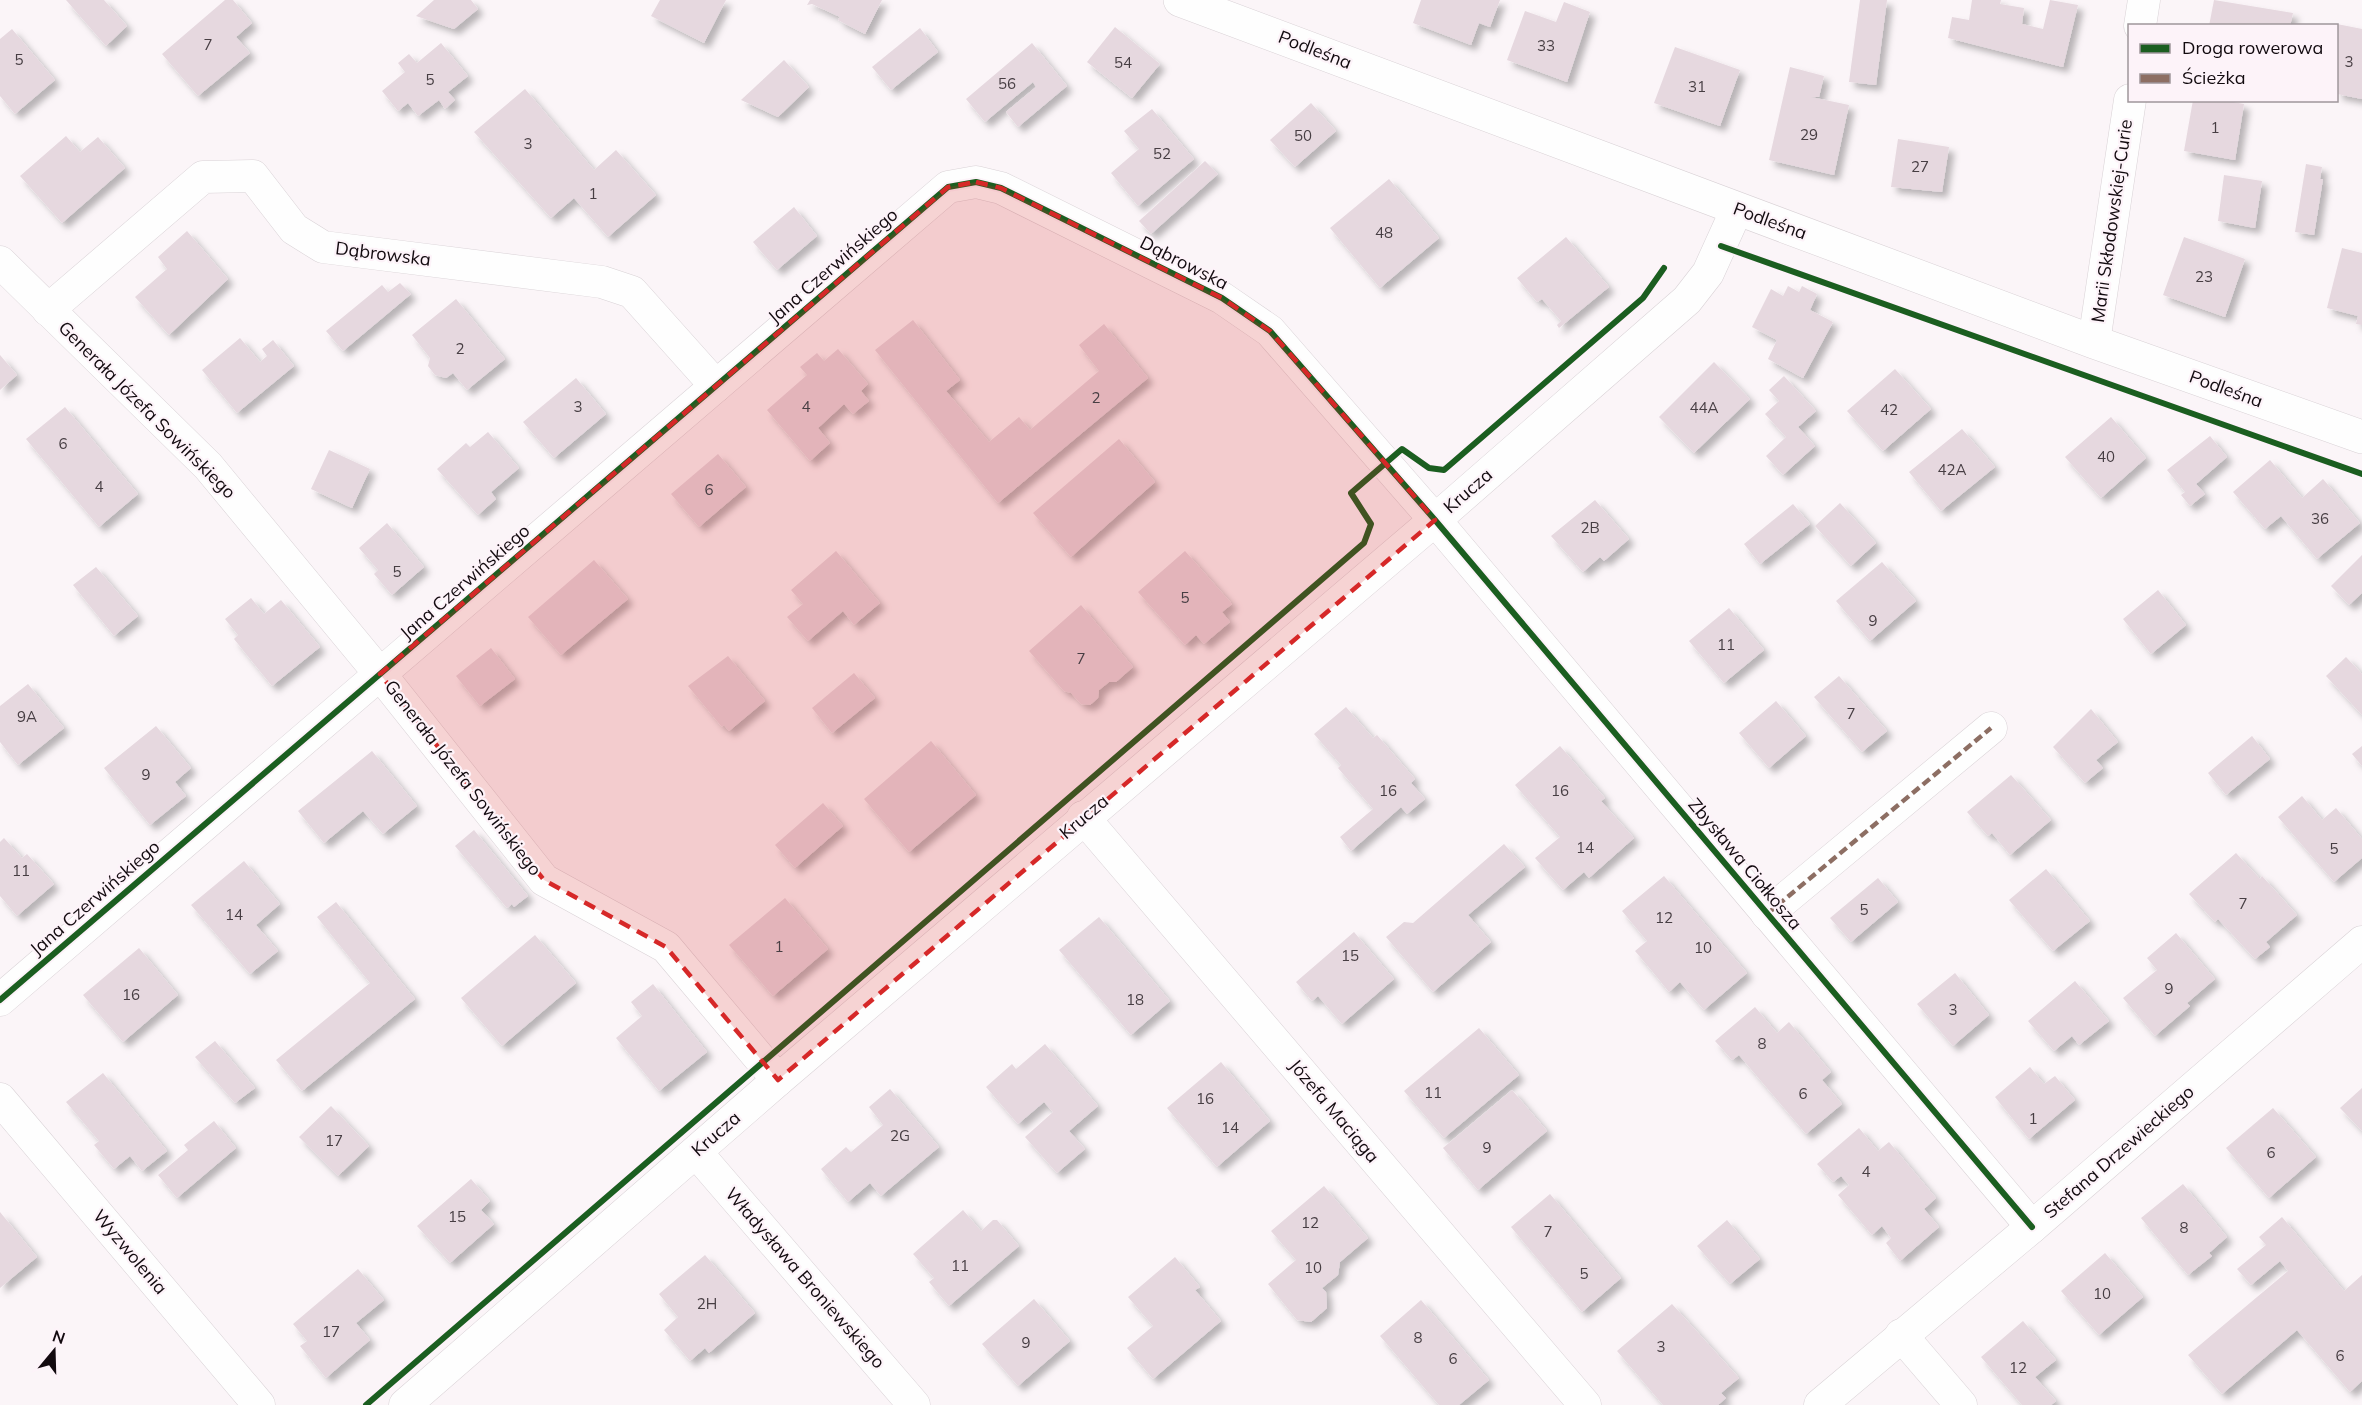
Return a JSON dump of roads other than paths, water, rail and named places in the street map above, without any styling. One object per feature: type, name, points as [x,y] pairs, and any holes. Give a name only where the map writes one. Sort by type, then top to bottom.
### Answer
[{"type":"street","name":"Podleśna","points":[[1180,0],[1228,8],[1737,209],[2094,342],[2362,437]]},
{"type":"street","points":[[2140,24],[2144,0]]},
{"type":"street","name":"Marii Skłodowskiej-Curie","points":[[2094,342],[2130,102]]},
{"type":"street","name":"Dąbrowska","points":[[48,310],[203,177],[253,176],[294,229],[323,247],[602,282],[632,292],[716,386]]},
{"type":"street","name":"Dąbrowska","points":[[948,187],[976,182],[1001,188],[1222,298],[1270,331],[1435,520]]},
{"type":"street","name":"Jana Czerwińskiego","points":[[0,1000],[948,187]]},
{"type":"street","name":"Krucza","points":[[405,1405],[1083,817],[1435,520],[1687,300],[1708,273],[1737,209]]},
{"type":"street","name":"Generała Józefa Sowińskiego","points":[[0,262],[207,466],[380,674],[544,880],[666,947],[778,1080]]},
{"type":"street","name":"Zbysława Ciołkosza","points":[[1435,520],[2031,1227]]},
{"type":"street","points":[[1767,914],[1991,728]]},
{"type":"street","name":"Józefa Maciąga","points":[[1083,817],[1585,1405]]},
{"type":"street","name":"Stefana Drzewieckiego","points":[[1820,1405],[2362,942]]},
{"type":"street","name":"Wyzwolenia","points":[[0,1099],[259,1405]]},
{"type":"street","name":"Władysława Broniewskiego","points":[[696,1152],[914,1405]]},
{"type":"street","points":[[1901,1335],[1961,1405]]}]
